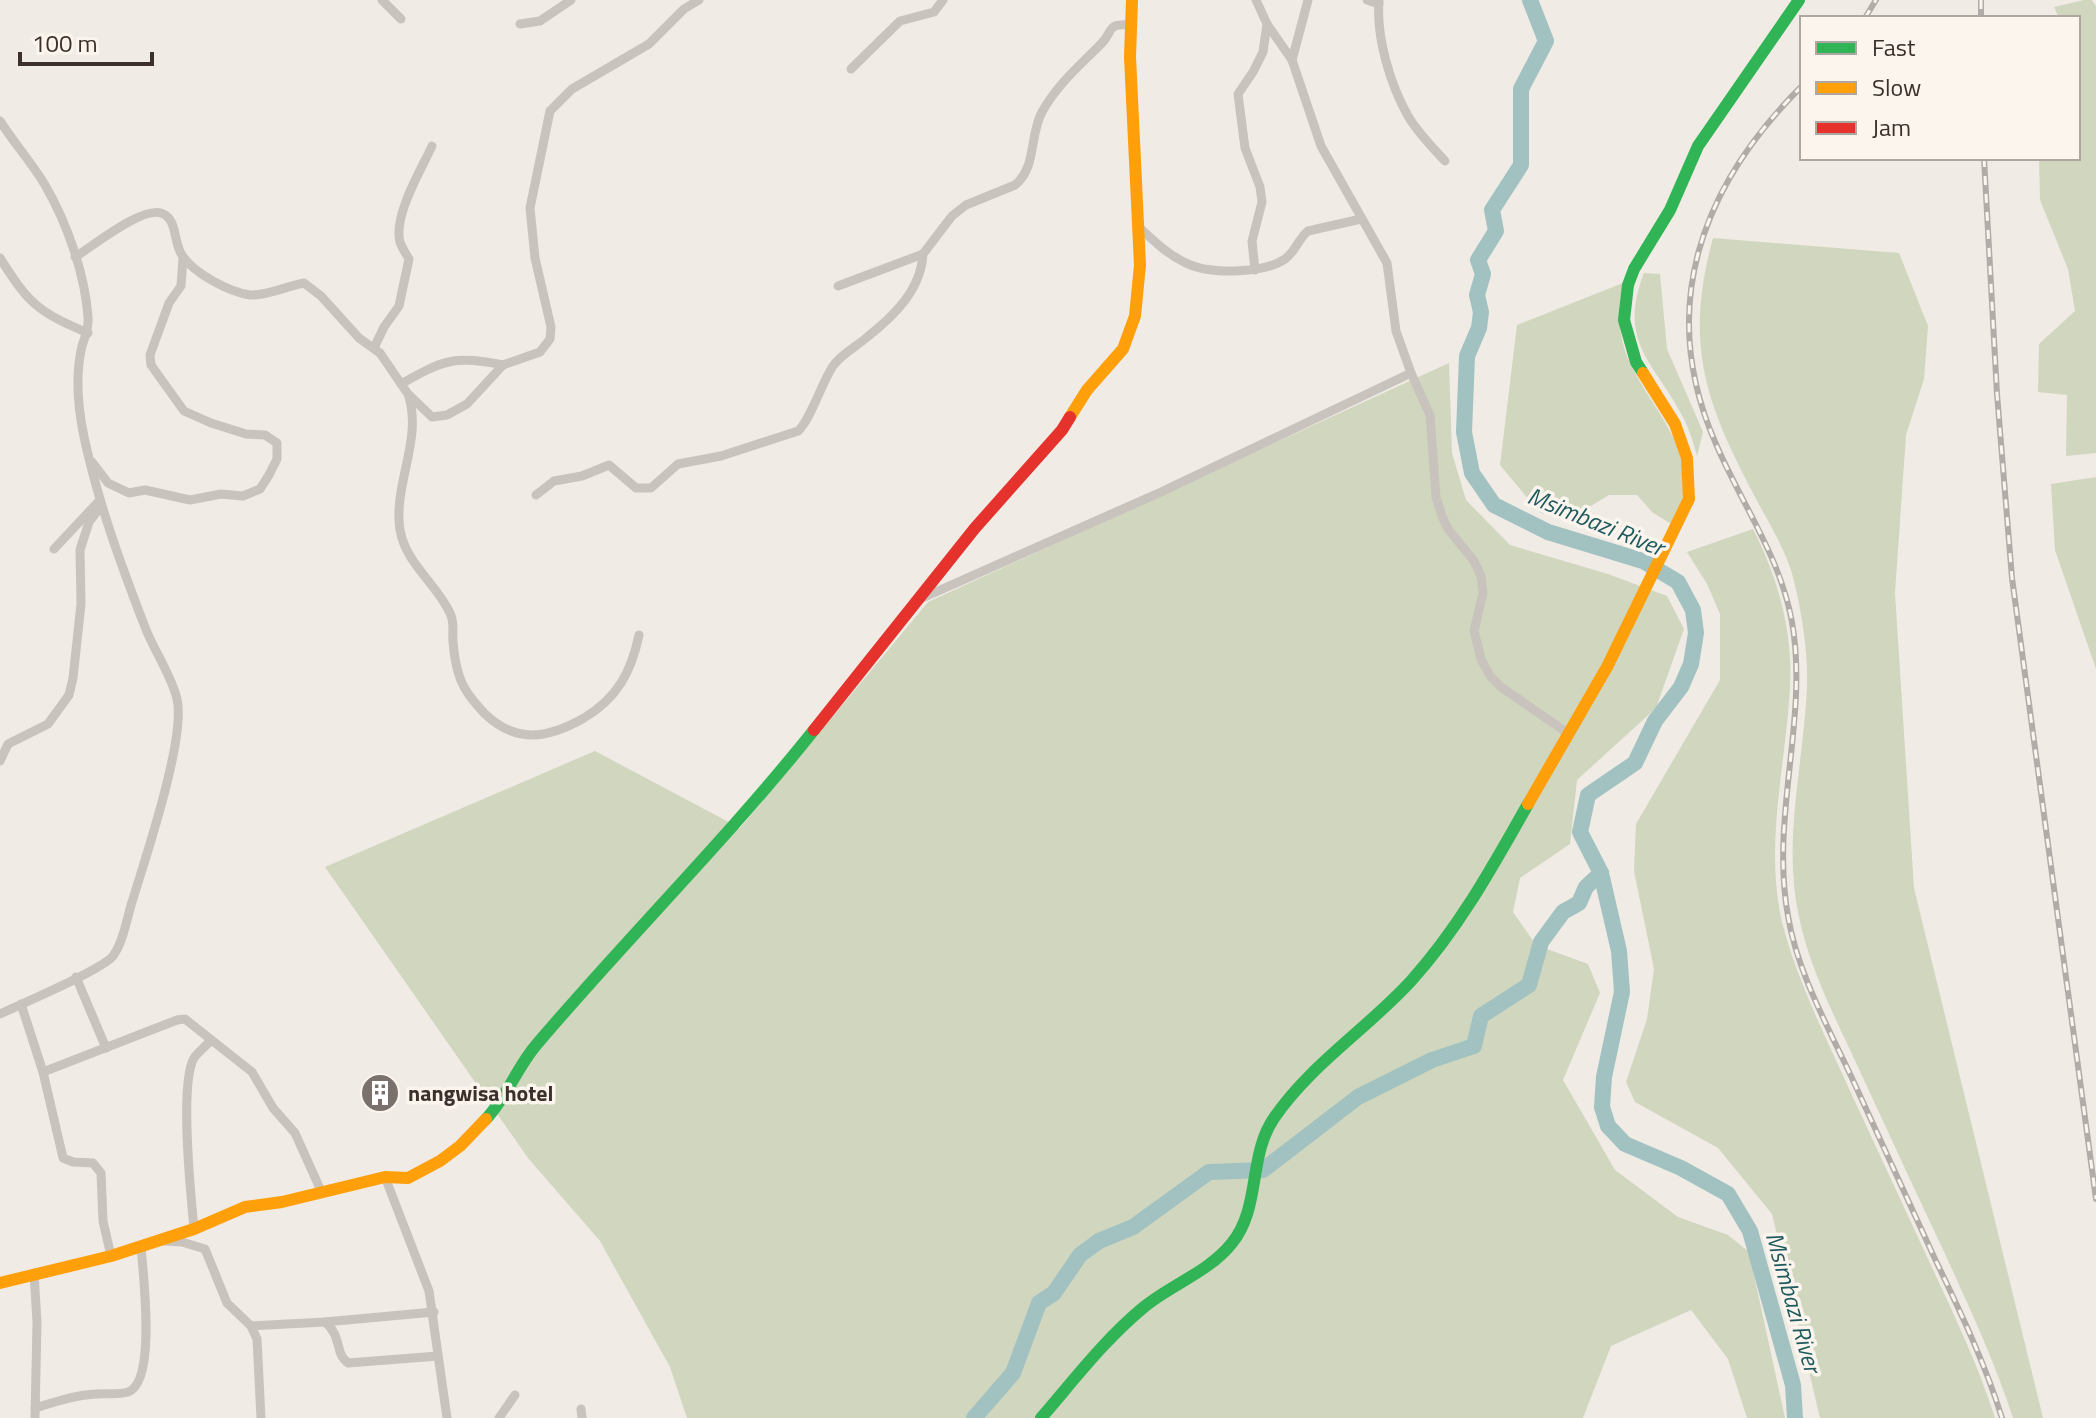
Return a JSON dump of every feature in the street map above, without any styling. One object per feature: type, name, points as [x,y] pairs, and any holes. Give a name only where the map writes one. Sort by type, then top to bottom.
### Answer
[{"type":"street","points":[[382,0],[401,19]]},
{"type":"street","points":[[520,24],[540,21],[571,0]]},
{"type":"street","points":[[75,257],[136,218],[154,212],[169,217],[176,245],[183,258],[199,273],[251,295],[304,283],[321,296],[359,338],[387,361],[408,394],[426,413],[440,417],[467,404],[503,365],[540,352],[550,339],[551,327],[535,258],[530,217],[550,111],[572,89],[649,44],[684,9],[699,0]]},
{"type":"street","points":[[851,69],[900,21],[934,12],[943,0]]},
{"type":"street","points":[[0,1283],[141,1247],[245,1207],[322,1193],[385,1177],[408,1178],[460,1146],[496,1109],[534,1047],[794,755],[975,528],[1062,430],[1087,390],[1123,349],[1132,329],[1139,292],[1140,228],[1130,57],[1132,0]]},
{"type":"street","points":[[1257,0],[1267,24],[1292,60],[1318,138],[1387,263],[1396,331],[1430,415],[1436,497],[1448,529],[1474,561],[1481,576],[1483,593],[1474,631],[1481,659],[1490,676],[1501,687],[1569,734]]},
{"type":"street","points":[[1292,60],[1308,0]]},
{"type":"street","points":[[1367,0],[1379,2],[1386,56],[1401,101],[1422,136],[1445,161]]},
{"type":"street","points":[[1041,1418],[1131,1318],[1159,1295],[1213,1261],[1234,1242],[1244,1221],[1265,1133],[1290,1097],[1411,981],[1457,923],[1569,734],[1648,588],[1689,499],[1687,458],[1675,424],[1636,362],[1624,320],[1625,303],[1634,269],[1664,222],[1698,146],[1799,0]]},
{"type":"street","points":[[1255,270],[1252,241],[1262,202],[1260,187],[1245,148],[1238,94],[1263,52],[1267,24]]},
{"type":"street","points":[[536,495],[554,481],[582,476],[609,465],[636,488],[651,488],[678,464],[721,456],[798,431],[806,422],[834,363],[888,319],[918,283],[923,254],[943,226],[966,205],[1021,180],[1028,171],[1035,128],[1053,94],[1078,65],[1104,42],[1112,26],[1131,25]]},
{"type":"street","points":[[0,121],[46,187],[75,257],[87,307],[88,333],[82,346],[78,389],[84,434],[101,503],[149,637],[179,706],[173,752],[149,847],[115,951],[107,962],[0,1014]]},
{"type":"street","points":[[374,348],[399,306],[403,293],[409,259],[401,245],[400,225],[411,191],[432,146]]},
{"type":"street","points":[[1140,228],[1182,262],[1195,267],[1255,270],[1273,266],[1289,255],[1308,231],[1361,219]]},
{"type":"street","points":[[838,286],[923,254]]},
{"type":"street","points":[[0,258],[35,306],[47,315],[88,333]]},
{"type":"street","points":[[91,461],[108,483],[129,493],[145,490],[195,500],[221,494],[243,496],[253,493],[260,489],[277,459],[277,443],[269,437],[246,434],[184,411],[151,365],[150,355],[169,303],[181,286],[183,258]]},
{"type":"street","points":[[401,384],[427,369],[458,358],[503,365]]},
{"type":"street","points":[[917,602],[926,595],[997,567],[1264,445],[1411,373]]},
{"type":"street","points":[[408,394],[413,422],[400,498],[400,530],[406,549],[451,614],[454,653],[461,681],[476,704],[501,727],[521,736],[562,728],[582,719],[619,689],[629,673],[639,635]]},
{"type":"street","points":[[54,549],[101,503]]},
{"type":"street","points":[[0,761],[8,744],[48,724],[69,695],[81,604],[80,550],[89,522],[101,503]]},
{"type":"street","points":[[76,977],[106,1048]]},
{"type":"street","points":[[21,1004],[43,1072],[63,1158],[93,1163],[101,1173],[103,1221],[111,1256]]},
{"type":"street","points":[[43,1072],[182,1018],[188,1020],[252,1072],[273,1108],[295,1133],[322,1193]]},
{"type":"street","points":[[194,1229],[188,1149],[189,1079],[194,1058],[211,1040]]},
{"type":"street","points":[[385,1177],[416,1253],[434,1312],[447,1418]]},
{"type":"street","points":[[160,1241],[182,1242],[205,1249],[227,1303],[251,1326],[259,1350],[261,1418]]},
{"type":"street","points":[[34,1273],[37,1322],[35,1413],[60,1400],[133,1389],[143,1367],[146,1349],[141,1247]]},
{"type":"street","points":[[251,1326],[434,1312]]},
{"type":"street","points":[[325,1322],[335,1332],[341,1356],[348,1363],[438,1356]]},
{"type":"street","points":[[499,1418],[515,1395]]},
{"type":"green space","points":[[2084,0],[2092,0],[2096,6],[2096,453],[2066,456],[2067,395],[2038,392],[2039,344],[2075,311],[2068,269],[2040,200],[2039,160],[2080,160],[2080,16],[2058,16],[2054,7]]},
{"type":"green space","points":[[1713,238],[1899,253],[1928,326],[1924,379],[1906,435],[1895,593],[1914,888],[2043,1418],[2013,1418],[1982,1336],[1827,1000],[1804,938],[1794,888],[1793,830],[1807,686],[1804,633],[1787,559],[1723,431],[1704,371],[1700,310]]},
{"type":"green space","points":[[1644,273],[1660,274],[1667,349],[1703,432],[1697,456],[1685,421],[1644,353],[1638,337],[1635,319]]},
{"type":"green space","points":[[1623,283],[1620,315],[1624,347],[1632,367],[1668,428],[1681,460],[1683,496],[1673,525],[1652,512],[1637,495],[1609,495],[1586,509],[1554,517],[1539,512],[1500,465],[1517,325]]},
{"type":"green space","points":[[1449,363],[1452,453],[1466,500],[1510,545],[1608,574],[1667,596],[1684,629],[1656,708],[1577,780],[1570,844],[1520,878],[1513,912],[1536,945],[1588,964],[1600,993],[1563,1080],[1615,1170],[1678,1217],[1728,1235],[1749,1252],[1785,1418],[1747,1418],[1728,1359],[1691,1310],[1611,1346],[1583,1418],[687,1418],[670,1367],[600,1241],[528,1158],[325,867],[595,751],[740,828],[928,602]]},
{"type":"green space","points":[[2096,477],[2096,669],[2055,550],[2051,484]]},
{"type":"green space","points":[[1753,529],[1770,566],[1782,605],[1789,646],[1790,687],[1775,864],[1782,922],[1810,1002],[1965,1339],[1995,1418],[1820,1418],[1772,1214],[1718,1148],[1635,1102],[1626,1082],[1647,1019],[1654,969],[1634,871],[1636,824],[1720,680],[1720,614],[1707,584],[1687,552]]},
{"type":"waterway","name":"Msimbazi River","points":[[1530,0],[1546,41],[1521,89],[1521,165],[1492,210],[1496,231],[1478,260],[1483,274],[1477,295],[1481,312],[1479,328],[1467,356],[1464,432],[1472,473],[1494,505],[1548,532],[1643,561],[1678,582],[1693,610],[1696,633],[1691,664],[1681,687],[1655,721],[1635,763],[1588,795],[1580,832],[1601,873],[1619,951],[1622,992],[1604,1077],[1602,1107],[1608,1126],[1625,1144],[1681,1168],[1728,1194],[1750,1231],[1793,1385],[1795,1418]]},
{"type":"waterway","points":[[974,1418],[1013,1373],[1039,1303],[1054,1293],[1080,1255],[1099,1241],[1133,1227],[1209,1172],[1263,1170],[1358,1097],[1432,1060],[1474,1046],[1481,1016],[1529,985],[1541,942],[1563,912],[1579,903],[1586,887],[1601,873]]},
{"type":"railway","points":[[1866,16],[1876,0]]},
{"type":"railway","points":[[1981,0],[1981,16]]},
{"type":"railway","points":[[1800,88],[1767,125],[1738,165],[1715,207],[1699,252],[1690,297],[1690,345],[1698,394],[1716,444],[1770,553],[1792,622],[1796,694],[1783,841],[1784,879],[1792,937],[1814,998],[1963,1318],[2002,1418]]},
{"type":"railway","points":[[1984,160],[1997,394],[2012,578],[2096,1199]]},
{"type":"traffic: fast","points":[[1643,373],[1636,362],[1624,320],[1628,285],[1634,269],[1670,210],[1698,146],[1799,0]]},
{"type":"traffic: fast","points":[[486,1119],[537,1044],[747,810],[814,730]]},
{"type":"traffic: fast","points":[[1041,1418],[1130,1319],[1212,1262],[1232,1243],[1247,1214],[1261,1148],[1274,1118],[1305,1081],[1411,981],[1445,940],[1528,804]]},
{"type":"traffic: slow","points":[[1070,417],[1087,390],[1123,349],[1135,316],[1140,265],[1130,57],[1132,0]]},
{"type":"traffic: slow","points":[[1528,804],[1607,667],[1689,499],[1687,458],[1675,424],[1643,373]]},
{"type":"traffic: slow","points":[[0,1283],[111,1256],[194,1229],[245,1207],[282,1202],[385,1177],[408,1178],[460,1146],[486,1119]]},
{"type":"traffic: jam","points":[[814,730],[975,528],[1070,417]]},
{"type":"place","name":"nangwisa hotel","points":[[380,1093]]}]
